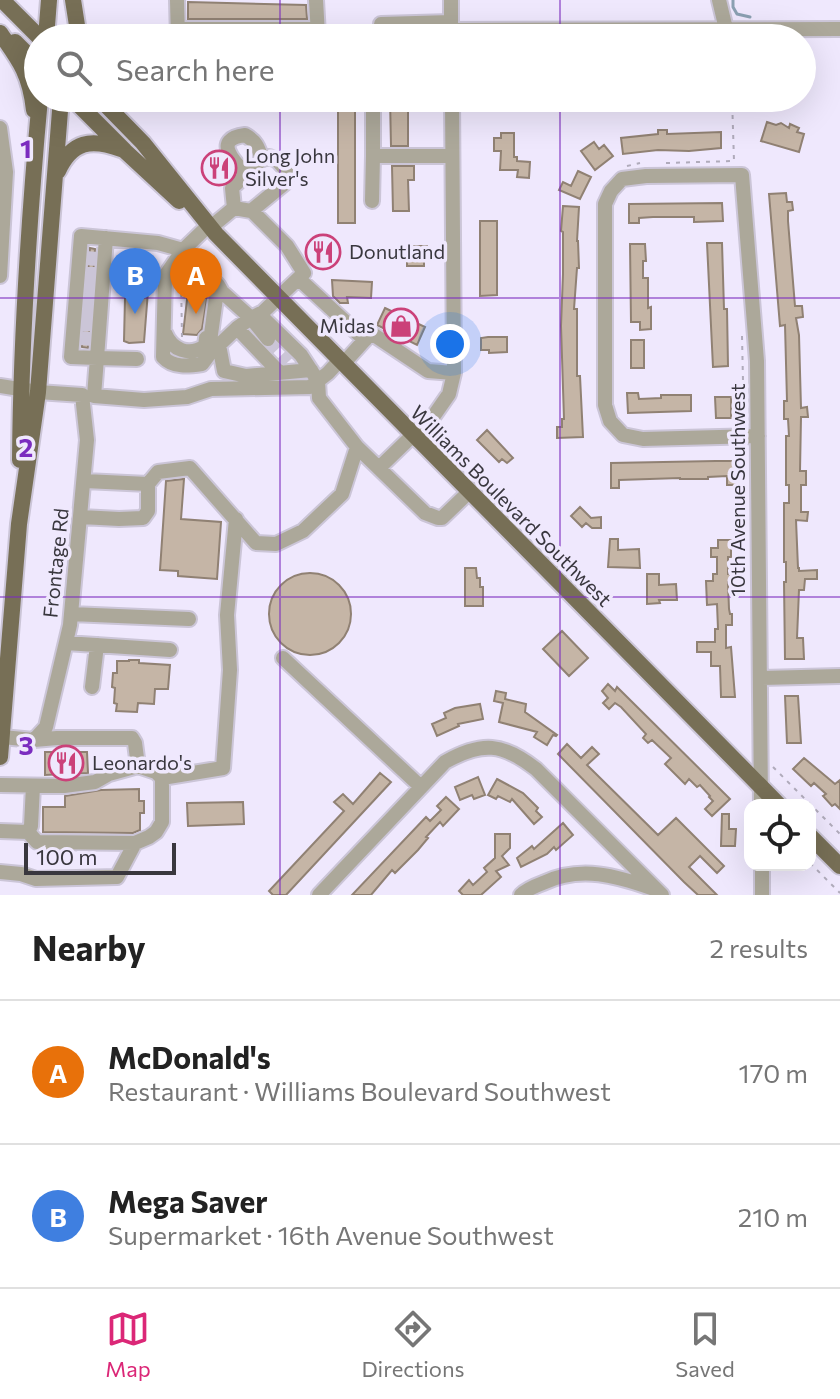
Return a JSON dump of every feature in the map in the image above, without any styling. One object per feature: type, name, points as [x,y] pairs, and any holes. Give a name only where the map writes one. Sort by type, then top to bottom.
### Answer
[{"type":"main road","points":[[2,0],[28,24]]},
{"type":"main road","points":[[45,24],[49,0]]},
{"type":"main road","points":[[68,24],[71,0]]},
{"type":"main road","points":[[71,0],[76,24]]},
{"type":"main road","points":[[0,26],[24,51]]},
{"type":"main road","points":[[0,33],[24,68]]},
{"type":"main road","points":[[34,112],[36,141]]},
{"type":"main road","points":[[19,524],[21,390],[39,112]]},
{"type":"main road","points":[[0,757],[6,601],[38,392],[60,112]]},
{"type":"main road","name":"Williams Boulevard Southwest","points":[[86,112],[211,228],[773,799]]},
{"type":"main road","name":"Williams Boulevard Southwest","points":[[113,112],[143,143],[211,228]]},
{"type":"main road","points":[[120,112],[143,143]]},
{"type":"main road","points":[[55,176],[63,159],[87,144],[104,143],[125,151]]},
{"type":"main road","points":[[816,842],[840,866]]},
{"type":"street","points":[[177,0],[178,24]]},
{"type":"street","points":[[316,0],[317,24]]},
{"type":"street","points":[[451,0],[451,24]]},
{"type":"street","points":[[719,0],[725,24]]},
{"type":"street","points":[[816,29],[840,29]]},
{"type":"street","points":[[372,201],[373,112]]},
{"type":"street","points":[[379,468],[415,438],[449,394],[454,373],[452,112]]},
{"type":"street","points":[[0,128],[3,172],[0,276]]},
{"type":"street","points":[[373,156],[452,156]]},
{"type":"street","points":[[234,208],[232,188],[254,166],[269,157],[277,160],[286,170],[285,183],[252,211]]},
{"type":"street","name":"10th Avenue Southwest","points":[[751,436],[643,439],[623,435],[610,421],[605,405],[605,204],[622,179],[742,175],[757,361],[751,436],[761,799]]},
{"type":"street","points":[[234,208],[252,211],[287,246],[304,273],[279,298],[219,345],[224,371],[246,376],[299,371],[342,362],[371,333],[428,371],[454,373]]},
{"type":"street","points":[[219,295],[209,301],[205,346],[197,359],[181,360],[171,351],[165,276],[183,250],[234,208]]},
{"type":"street","points":[[137,359],[71,357],[89,299],[81,236],[158,243],[183,250],[218,285],[208,356],[202,364],[173,365],[167,361],[163,357],[170,342]]},
{"type":"street","name":"Frontage Rd","points":[[34,740],[46,727],[71,614],[85,481],[88,395],[97,358],[89,299],[106,238]]},
{"type":"street","points":[[299,279],[365,340]]},
{"type":"street","points":[[0,386],[144,400],[187,397],[211,389],[310,387],[299,371],[301,355],[255,316],[219,295]]},
{"type":"street","points":[[255,316],[268,339]]},
{"type":"street","points":[[237,328],[299,371],[357,447],[425,513],[442,518],[469,492]]},
{"type":"street","points":[[81,517],[143,518],[148,511],[148,484],[158,472],[190,468],[256,543],[276,544],[303,531],[342,494],[357,447]]},
{"type":"street","points":[[85,481],[148,484]]},
{"type":"street","points":[[162,778],[223,768],[230,670],[227,615],[236,519]]},
{"type":"street","points":[[71,614],[189,619]]},
{"type":"street","points":[[66,643],[170,650]]},
{"type":"street","points":[[92,687],[97,645]]},
{"type":"street","points":[[283,658],[421,787]]},
{"type":"street","points":[[760,678],[840,676]]},
{"type":"street","points":[[2,737],[34,740],[132,738],[138,766]]},
{"type":"street","points":[[319,895],[445,762],[463,752],[483,747],[504,750],[536,769],[660,893]]},
{"type":"street","points":[[0,785],[64,786],[95,782],[109,774],[138,766],[156,772],[162,778],[162,822],[156,832],[135,843],[37,842],[28,832],[0,831]]},
{"type":"street","points":[[28,832],[33,786]]},
{"type":"street","points":[[0,872],[36,879],[117,877],[135,843]]},
{"type":"street","points":[[762,871],[762,895]]},
{"type":"street","points":[[521,895],[553,878],[575,873],[599,873],[623,878],[660,893]]},
{"type":"path","points":[[668,163],[734,161],[732,112]]},
{"type":"path","points":[[620,168],[639,164]]},
{"type":"path","points":[[170,342],[182,342],[181,277],[184,274],[195,289]]},
{"type":"path","points":[[742,329],[751,436],[745,499]]},
{"type":"path","points":[[768,762],[840,834]]},
{"type":"path","points":[[816,869],[840,893]]},
{"type":"building","points":[[188,2],[306,5],[307,19],[188,19]]},
{"type":"building","points":[[338,112],[355,112],[355,223],[338,223]]},
{"type":"building","points":[[390,112],[408,112],[408,146],[391,146]]},
{"type":"building","points":[[767,122],[799,128],[797,132],[804,134],[799,152],[761,141]]},
{"type":"building","points":[[658,130],[667,130],[667,134],[721,132],[721,148],[623,154],[621,138],[658,134]]},
{"type":"building","points":[[501,133],[514,133],[514,157],[517,161],[530,162],[529,178],[517,177],[518,170],[500,170],[501,151],[494,151],[494,138],[501,138]]},
{"type":"building","points":[[594,142],[599,149],[604,145],[613,156],[595,170],[581,151]]},
{"type":"building","name":"Long John Silver's","points":[[217,152],[229,171],[216,184],[204,172],[207,170],[203,166]]},
{"type":"building","points":[[392,166],[414,166],[414,180],[408,180],[409,211],[393,211]]},
{"type":"building","points":[[578,171],[591,177],[580,199],[559,190],[563,182],[571,186]]},
{"type":"building","points":[[786,193],[787,202],[792,202],[793,210],[788,211],[788,221],[795,306],[802,306],[803,317],[796,318],[801,408],[807,407],[808,417],[801,417],[800,471],[806,471],[806,485],[801,485],[801,512],[808,512],[807,521],[796,520],[798,568],[799,571],[817,570],[817,579],[805,579],[804,590],[799,590],[797,638],[803,638],[804,659],[785,659],[784,503],[789,503],[786,436],[789,436],[788,419],[784,419],[784,401],[787,401],[785,325],[780,326],[769,194]]},
{"type":"building","points":[[722,203],[723,221],[694,222],[694,217],[653,217],[639,218],[639,223],[629,223],[629,204]]},
{"type":"building","points":[[563,206],[579,207],[579,268],[574,309],[577,309],[577,376],[580,376],[583,437],[557,438],[557,427],[562,427],[564,419],[561,326]]},
{"type":"building","points":[[480,221],[497,221],[497,295],[480,296]]},
{"type":"building","name":"Donutland","points":[[330,237],[338,256],[315,266],[307,247]]},
{"type":"building","points":[[707,243],[722,243],[728,366],[713,367]]},
{"type":"building","points":[[630,244],[645,244],[643,278],[648,278],[651,329],[640,330],[640,322],[631,322]]},
{"type":"building","points":[[404,246],[427,246],[428,257],[424,257],[424,266],[407,266]]},
{"type":"building","points":[[90,248],[95,249],[88,348],[82,347]]},
{"type":"building","points":[[332,280],[372,282],[371,298],[347,297],[348,303],[340,303],[333,296]]},
{"type":"building","points":[[127,290],[148,291],[144,342],[124,341]]},
{"type":"building","points":[[188,291],[208,293],[202,329],[197,335],[183,334]]},
{"type":"building","name":"Midas","points":[[385,308],[425,327],[417,345],[377,325]]},
{"type":"building","points":[[507,337],[507,352],[481,350],[481,338]]},
{"type":"building","points":[[631,340],[644,340],[644,368],[631,368]]},
{"type":"building","points":[[627,393],[638,393],[639,399],[691,395],[691,411],[628,413]]},
{"type":"building","points":[[715,397],[731,397],[731,418],[716,418]]},
{"type":"building","points":[[487,430],[513,458],[507,463],[502,459],[499,462],[477,440]]},
{"type":"building","points":[[736,461],[736,485],[727,485],[727,476],[619,480],[619,488],[611,488],[611,463]]},
{"type":"building","points":[[184,479],[181,519],[221,522],[217,579],[178,576],[178,571],[160,570],[166,481]]},
{"type":"building","points":[[580,507],[591,518],[601,517],[601,528],[592,528],[586,523],[582,527],[571,516]]},
{"type":"building","points":[[610,539],[618,539],[618,550],[639,549],[640,568],[608,567]]},
{"type":"building","points":[[718,540],[731,540],[728,574],[731,582],[728,582],[732,625],[726,625],[726,648],[731,647],[735,697],[721,697],[720,666],[711,666],[711,652],[697,652],[697,642],[715,642],[715,629],[718,629],[717,604],[707,605],[706,581],[713,581],[713,574],[717,574],[717,557],[711,557],[711,548],[718,548]]},
{"type":"building","points":[[465,568],[476,568],[480,587],[483,587],[483,606],[465,606]]},
{"type":"building","points":[[310,573],[326,576],[339,585],[348,598],[351,614],[348,630],[339,643],[326,652],[310,655],[294,652],[281,643],[272,630],[269,614],[272,598],[281,585],[294,576]]},
{"type":"building","points":[[647,574],[659,574],[659,585],[676,584],[677,600],[647,604]]},
{"type":"building","points":[[562,631],[588,658],[569,676],[543,649]]},
{"type":"building","points":[[117,661],[170,665],[168,689],[155,689],[154,704],[138,703],[137,712],[116,711],[113,673],[117,673]]},
{"type":"building","points":[[608,684],[615,691],[617,687],[730,799],[712,816],[705,809],[713,801],[700,785],[697,787],[689,779],[685,784],[665,764],[671,758],[652,740],[648,743],[643,738],[646,734],[621,707],[615,703],[609,709],[603,703],[608,698],[602,691]]},
{"type":"building","points":[[496,691],[506,693],[505,699],[526,704],[525,712],[557,735],[553,735],[547,745],[534,737],[537,732],[499,722],[503,703],[494,701]]},
{"type":"building","points":[[785,696],[798,696],[801,743],[787,743]]},
{"type":"building","points":[[480,704],[483,719],[458,724],[437,736],[432,724],[446,718],[444,713]]},
{"type":"building","points":[[567,744],[581,758],[592,747],[599,754],[587,765],[658,835],[676,818],[724,866],[717,873],[700,856],[689,867],[717,895],[698,895],[684,882],[558,754]]},
{"type":"building","name":"Leonardo's","points":[[45,752],[87,752],[88,773],[45,775]]},
{"type":"building","points":[[804,758],[835,784],[840,780],[840,809],[835,804],[832,806],[823,796],[826,794],[814,783],[811,786],[793,769]]},
{"type":"building","points":[[380,773],[391,782],[286,895],[273,895],[269,891],[344,811],[334,802],[343,794],[353,804]]},
{"type":"building","points":[[478,777],[485,795],[474,799],[472,795],[460,800],[455,787]]},
{"type":"building","points":[[497,779],[523,793],[538,808],[536,811],[542,817],[534,824],[512,799],[510,802],[488,795]]},
{"type":"building","points":[[139,789],[139,801],[144,801],[140,830],[133,833],[43,832],[43,807],[65,807],[65,796],[101,790]]},
{"type":"building","points":[[446,797],[459,809],[443,826],[440,822],[418,850],[395,873],[392,870],[371,895],[352,895],[426,817],[430,821],[441,810],[437,806]]},
{"type":"building","points":[[243,802],[244,824],[188,826],[187,803]]},
{"type":"building","points":[[722,814],[729,814],[729,829],[736,829],[735,846],[721,846]]},
{"type":"building","points":[[563,823],[573,835],[556,850],[554,847],[521,867],[517,858],[532,846],[534,849]]},
{"type":"building","points":[[495,834],[510,834],[510,848],[502,856],[509,865],[496,871],[501,877],[481,895],[463,895],[459,891],[469,880],[473,885],[487,872],[484,868],[495,858]]},
{"type":"waterway","points":[[733,0],[737,14],[750,17]]},
{"type":"tunnel","points":[[86,258],[97,259]]},
{"type":"tunnel","points":[[85,274],[96,274]]},
{"type":"tunnel","points":[[84,286],[95,287]]},
{"type":"tunnel","points":[[84,299],[94,299]]},
{"type":"tunnel","points":[[83,312],[93,313]]},
{"type":"tunnel","points":[[82,324],[93,324]]},
{"type":"tunnel","points":[[81,338],[92,339]]},
{"type":"tunnel","points":[[268,339],[289,361]]},
{"type":"place","name":"Long John Silver's","points":[[219,168]]},
{"type":"place","name":"Donutland","points":[[323,252]]},
{"type":"place","name":"Mega Saver","points":[[135,314]]},
{"type":"place","name":"McDonald's","points":[[196,314]]},
{"type":"place","name":"Midas","points":[[401,326]]},
{"type":"place","name":"Leonardo's","points":[[66,763]]}]
